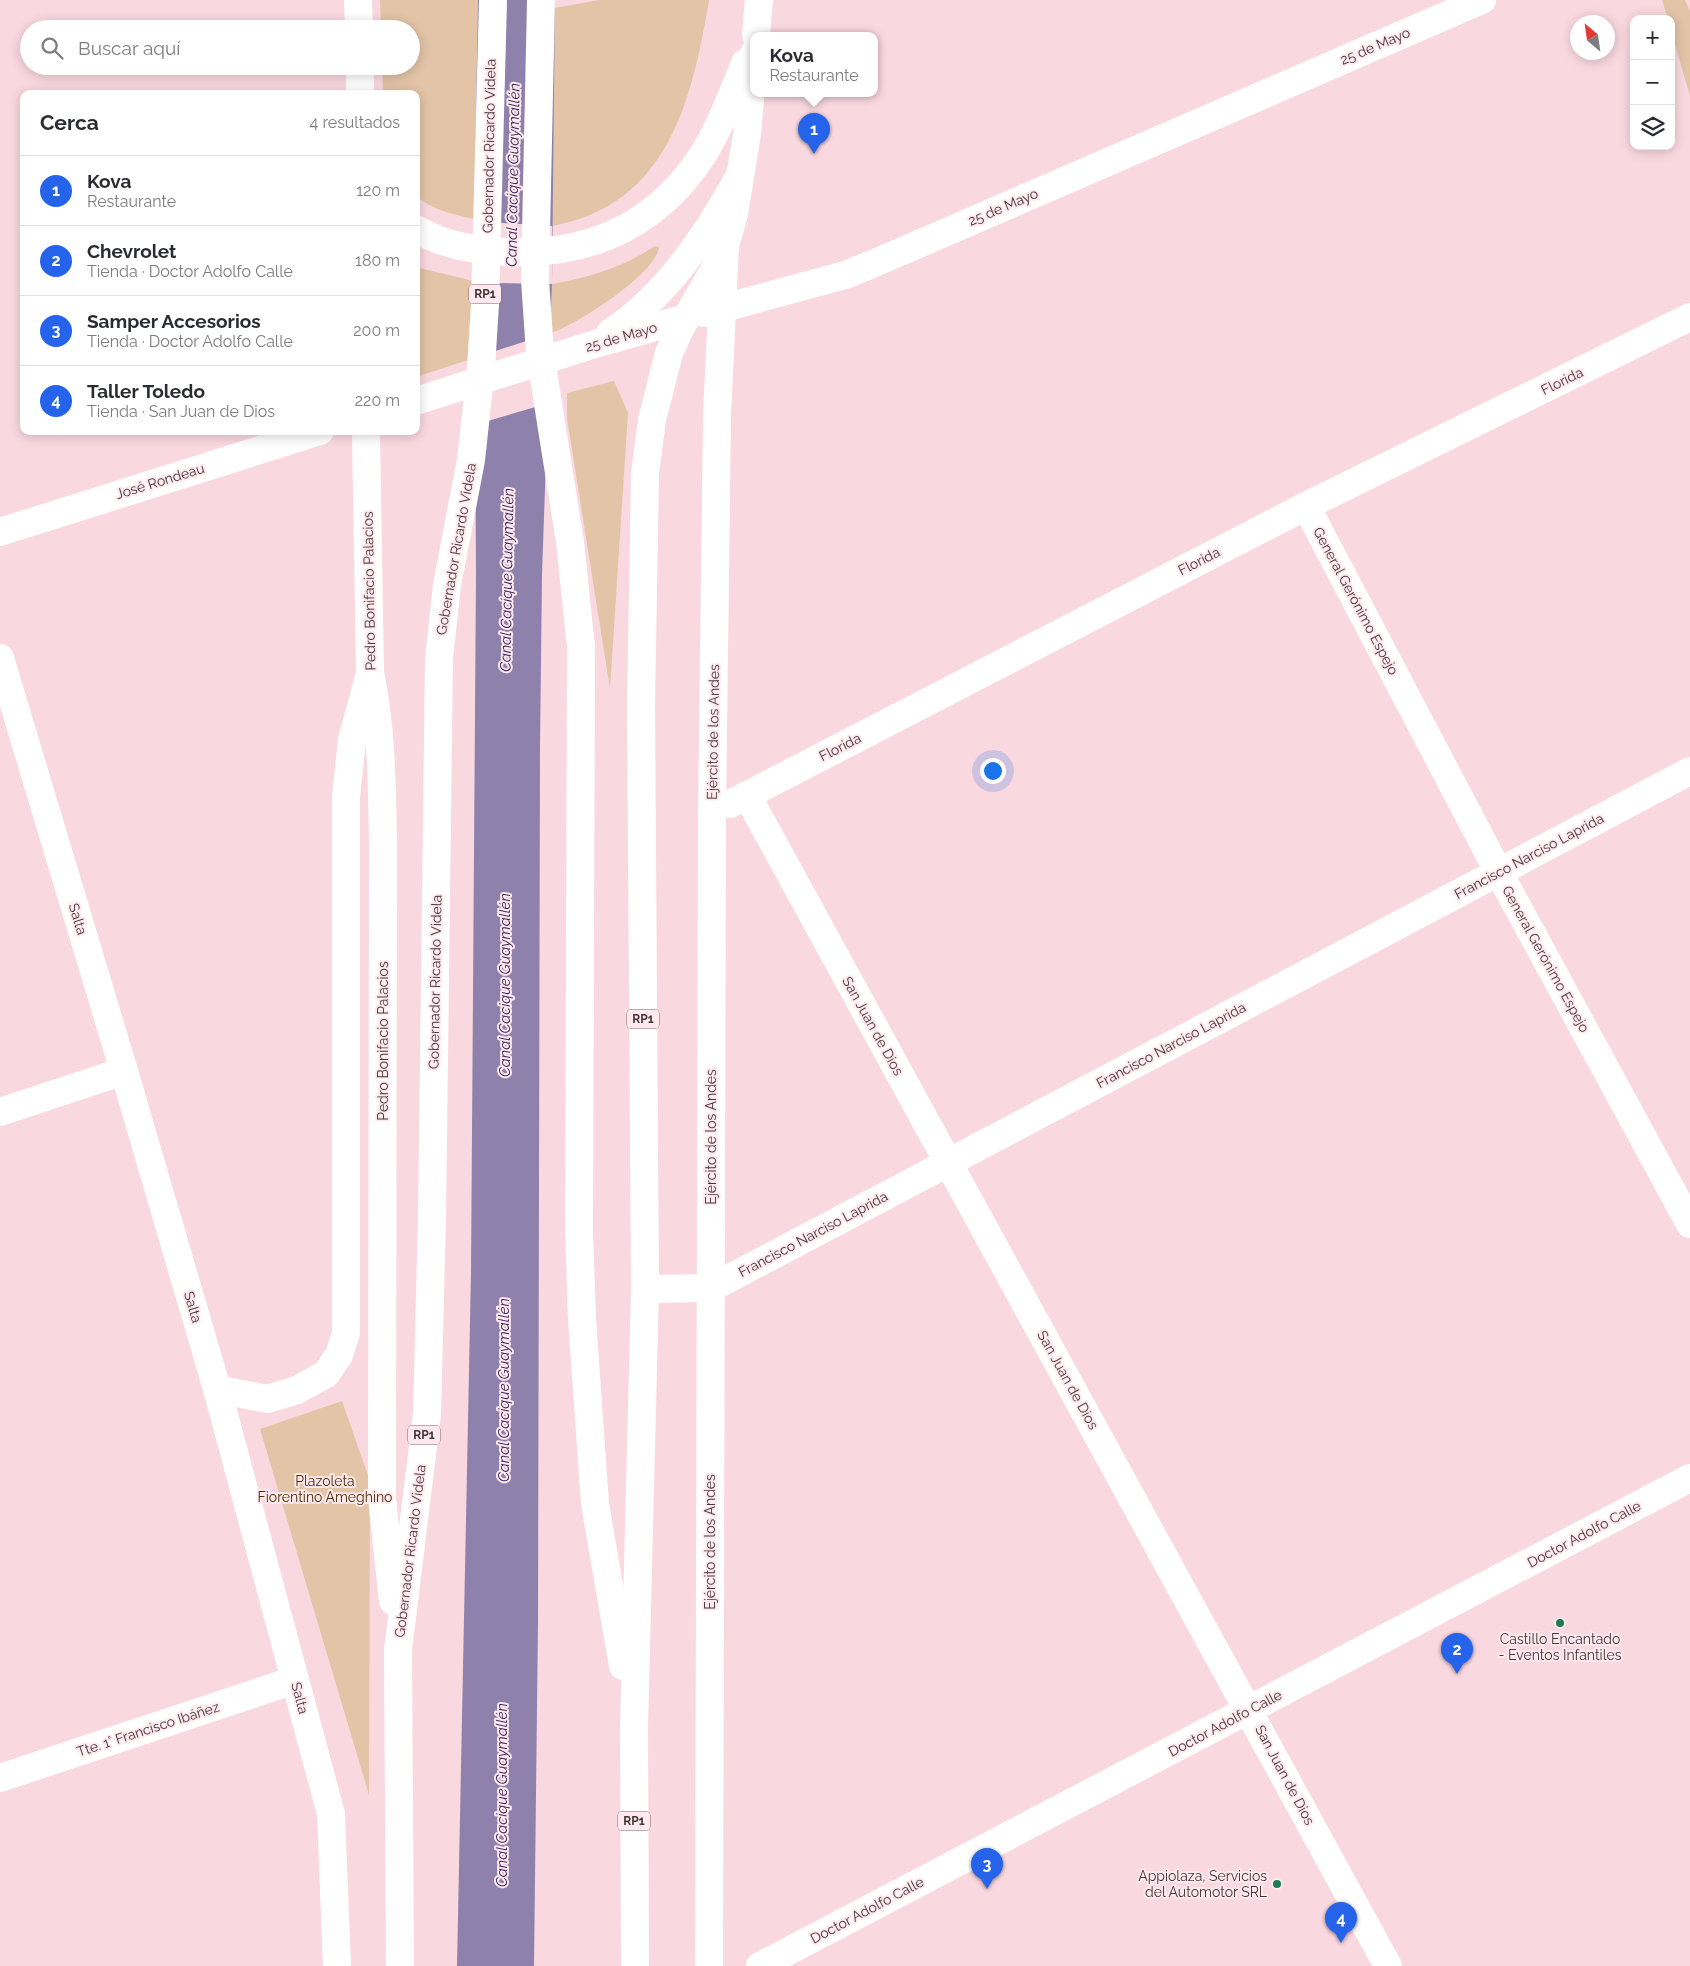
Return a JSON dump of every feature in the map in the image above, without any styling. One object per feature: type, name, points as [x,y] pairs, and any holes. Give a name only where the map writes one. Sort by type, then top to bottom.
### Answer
[{"type":"main road","points":[[358,0],[359,20]]},
{"type":"main road","name":"Gobernador Ricardo Videla","points":[[400,1966],[398,1650],[427,1414],[432,1218],[439,667],[447,585],[471,460],[481,368],[485,304],[493,0]]},
{"type":"main road","name":"RP1","points":[[541,0],[535,289],[544,378],[575,580],[580,647],[579,1232],[582,1319],[595,1504],[634,1727]]},
{"type":"main road","points":[[756,32],[759,0]]},
{"type":"main road","name":"25 de Mayo","points":[[420,400],[595,344],[845,275],[1482,0]]},
{"type":"main road","points":[[420,231],[445,241],[473,248],[511,252],[552,251],[602,240],[626,228],[648,215],[681,186],[712,137],[750,51]]},
{"type":"main road","points":[[360,75],[360,90]]},
{"type":"main road","name":"RP1","points":[[635,1966],[634,1727],[645,1289],[641,705],[645,474],[652,420],[669,353],[686,318],[714,270],[734,214],[741,173],[750,90]]},
{"type":"main road","points":[[595,344],[638,313],[669,281],[711,224],[741,173]]},
{"type":"main road","name":"Ejército de los Andes","points":[[709,1966],[712,813],[717,416],[724,246]]},
{"type":"main road","name":"Florida","points":[[712,813],[1306,506],[1690,317]]},
{"type":"main road","name":"José Rondeau","points":[[0,532],[307,435]]},
{"type":"main road","name":"Pedro Bonifacio Palacios","points":[[366,435],[370,672],[378,708],[384,846],[382,1498],[398,1650]]},
{"type":"main road","name":"General Gerónimo Espejo","points":[[1306,506],[1498,872],[1690,1224]]},
{"type":"main road","name":"Salta","points":[[0,658],[124,1071],[217,1390],[331,1814],[337,1966]]},
{"type":"main road","points":[[217,1390],[267,1398],[297,1390],[326,1374],[339,1355],[346,1334],[346,797],[352,740],[370,672]]},
{"type":"main road","name":"Francisco Narciso Laprida","points":[[645,1289],[711,1288],[1690,772]]},
{"type":"main road","name":"San Juan de Dios","points":[[747,796],[1250,1710],[1388,1966]]},
{"type":"main road","points":[[0,1112],[124,1071]]},
{"type":"main road","name":"Doctor Adolfo Calle","points":[[760,1966],[1690,1478]]},
{"type":"main road","name":"Tte. 1° Francisco Ibáñez","points":[[0,1778],[295,1680]]},
{"type":"green space","points":[[380,0],[478,0],[474,219],[435,208],[420,198],[420,90],[383,90],[382,75],[420,75],[420,20],[381,20]]},
{"type":"green space","points":[[599,0],[709,0],[694,75],[682,110],[668,143],[648,172],[623,196],[591,214],[552,226],[555,8]]},
{"type":"green space","points":[[1662,0],[1685,0],[1690,11],[1690,96],[1675,45],[1675,15],[1667,15]]},
{"type":"green space","points":[[655,246],[659,247],[655,258],[630,284],[578,320],[551,333],[552,284],[605,271],[643,254]]},
{"type":"green space","points":[[420,268],[473,281],[474,358],[420,376]]},
{"type":"green space","points":[[614,381],[628,413],[610,689],[567,418],[567,393]]},
{"type":"green space","name":"Plazoleta Fiorentino Ameghino","points":[[342,1401],[370,1481],[369,1795],[260,1429]]},
{"type":"water","name":"Canal Cacique Guaymallén","points":[[478,0],[555,0],[552,284],[542,575],[540,745],[538,1621],[534,1966],[457,1966],[471,1272],[476,573],[474,219]]},
{"type":"pier","points":[[487,222],[552,226],[552,284],[486,283]]},
{"type":"pier","points":[[551,333],[549,403],[474,425],[474,358]]},
{"type":"place","name":"Kova","points":[[814,154]]},
{"type":"place","name":"Castillo Encantado - Eventos Infantiles","points":[[1560,1623]]},
{"type":"place","name":"Chevrolet","points":[[1457,1674]]},
{"type":"place","name":"Appiolaza, Servicios del Automotor SRL","points":[[1277,1884]]},
{"type":"place","name":"Samper Accesorios","points":[[987,1889]]},
{"type":"place","name":"Taller Toledo","points":[[1341,1943]]}]
